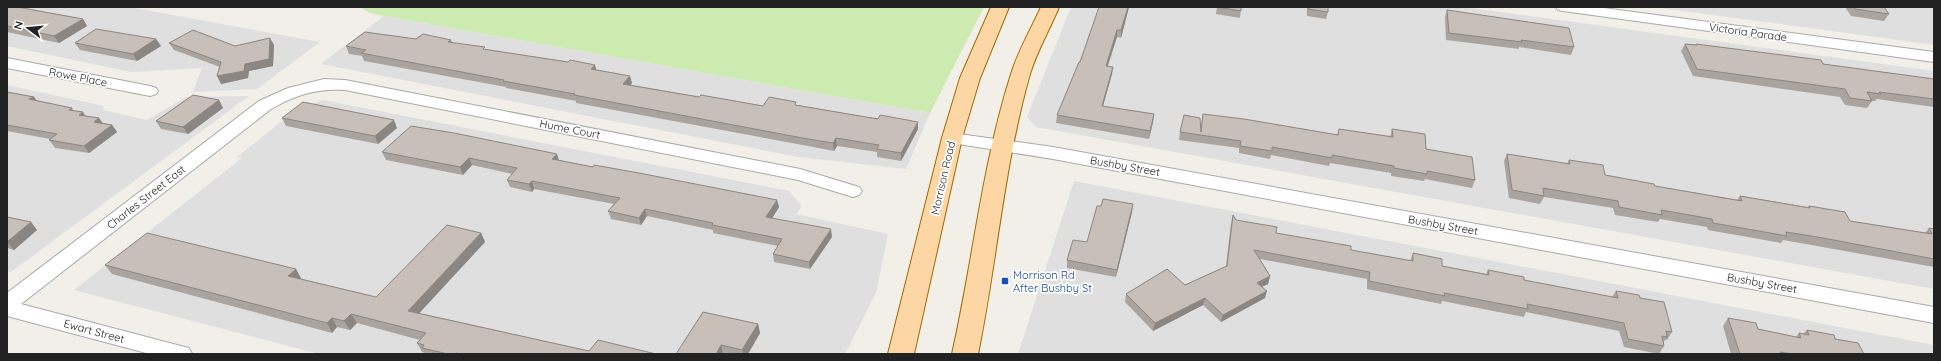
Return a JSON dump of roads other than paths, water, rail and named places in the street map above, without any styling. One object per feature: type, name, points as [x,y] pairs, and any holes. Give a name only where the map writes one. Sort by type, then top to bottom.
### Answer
[{"type":"main road","name":"Morrison Road","points":[[901,354],[952,138],[970,78],[1000,7]]},
{"type":"main road","points":[[965,354],[978,294],[1002,144],[1021,72],[1050,7]]},
{"type":"street","name":"Victoria Parade","points":[[1563,7],[1934,57]]},
{"type":"street","name":"Rowe Place","points":[[7,63],[150,91]]},
{"type":"street","name":"Hume Court","points":[[286,93],[309,85],[330,83],[345,85],[800,175],[853,191]]},
{"type":"street","name":"Charles Street East","points":[[7,304],[265,105],[286,93]]},
{"type":"street","name":"Bushby Street","points":[[952,138],[1002,144],[1934,315]]},
{"type":"street","name":"Ewart Street","points":[[7,308],[181,354]]},
{"type":"place","name":"Morrison Rd After Bushby St","points":[[1005,281]]}]
